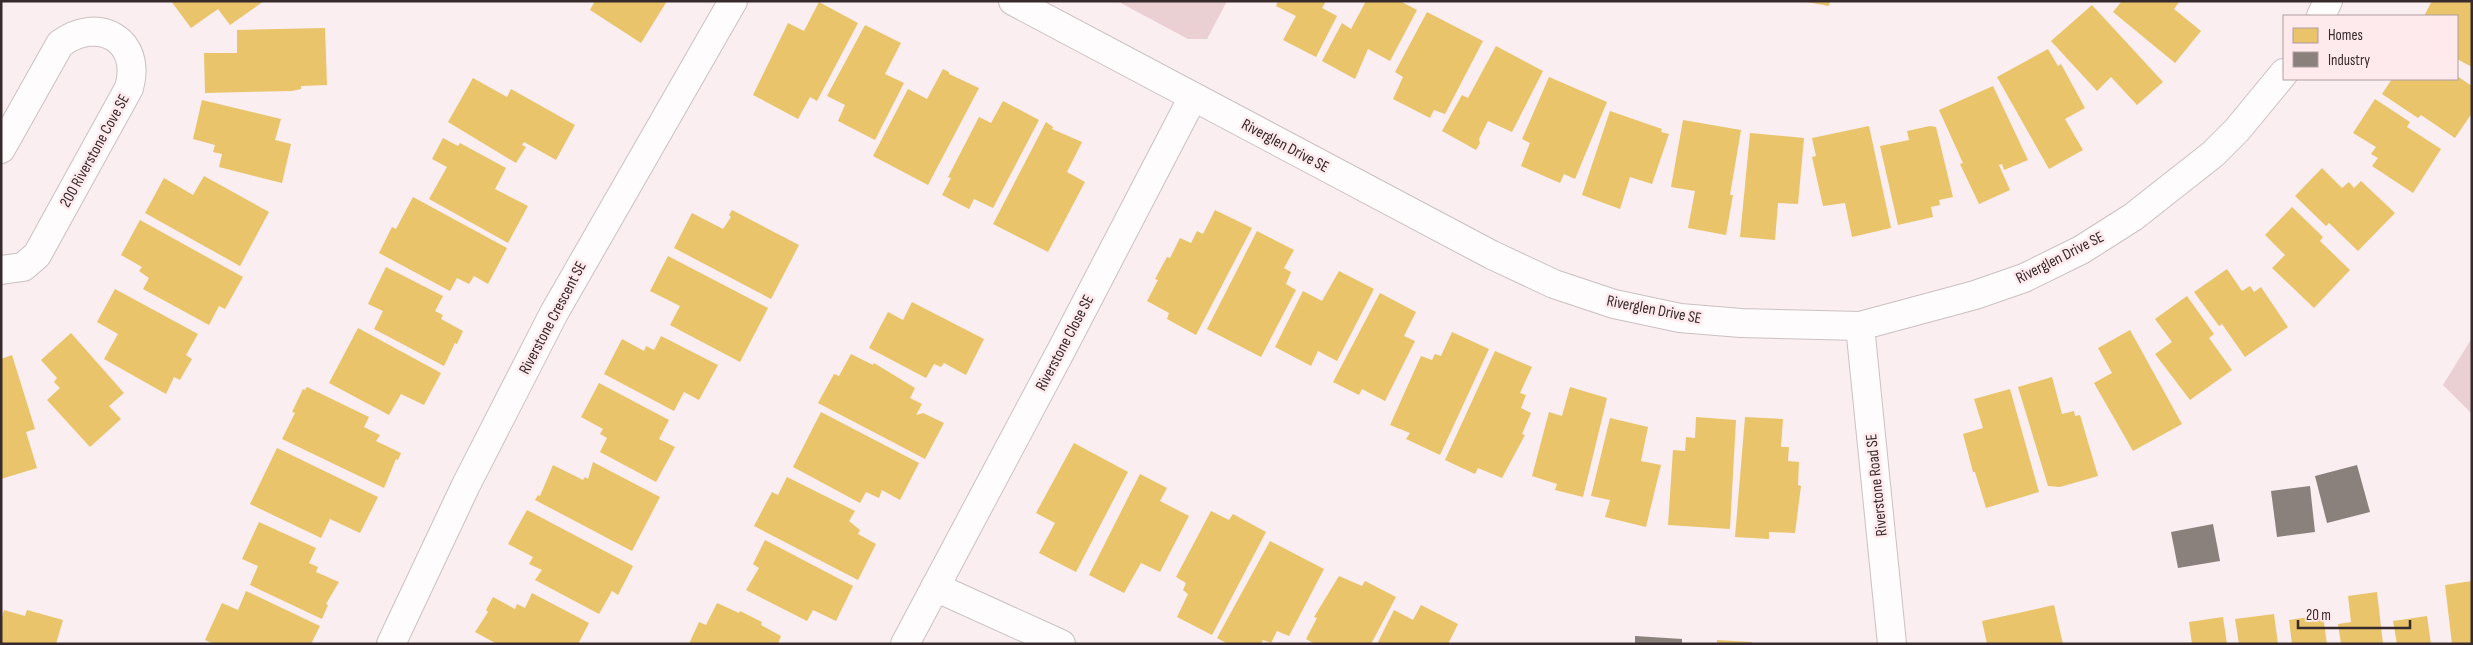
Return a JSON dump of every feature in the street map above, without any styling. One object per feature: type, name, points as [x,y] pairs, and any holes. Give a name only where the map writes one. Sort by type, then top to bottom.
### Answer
[{"type":"street","name":"Riverstone Crescent SE","points":[[391,644],[466,485],[554,313],[733,1]]},
{"type":"street","name":"Riverglen Drive SE","points":[[1013,1],[1492,255],[1554,284],[1614,304],[1680,318],[1741,323],[1860,326],[1975,295],[2016,281],[2081,250],[2133,218],[2213,154],[2237,130],[2283,74]]},
{"type":"street","points":[[2321,15],[2328,1]]},
{"type":"street","name":"200 Riverstone Cove SE","points":[[1,150],[60,44],[71,35],[85,30],[100,31],[113,36],[122,44],[129,54],[132,65],[133,77],[129,88],[37,255],[23,266],[1,270]]},
{"type":"street","name":"Riverstone Close SE","points":[[905,644],[1193,97]]},
{"type":"street","name":"Riverstone Road SE","points":[[1860,326],[1892,644]]},
{"type":"street","points":[[935,587],[1061,644]]},
{"type":"shaded area","points":[[1117,1],[1227,1],[1207,39],[1188,39]]},
{"type":"shaded area","points":[[2472,338],[2472,414],[2443,385]]},
{"type":"building: Homes","points":[[171,1],[264,1],[230,25],[218,9],[191,28]]},
{"type":"building: Homes","points":[[595,1],[667,1],[641,43],[590,10]]},
{"type":"building: Homes","points":[[1278,1],[1326,1],[1322,8],[1337,16],[1316,57],[1283,40],[1296,16],[1276,6]]},
{"type":"building: Homes","points":[[1366,1],[1400,1],[1417,10],[1390,61],[1368,49],[1355,79],[1322,61],[1342,23],[1351,29]]},
{"type":"building: Homes","points":[[1801,1],[1830,1],[1829,6]]},
{"type":"building: Homes","points":[[2122,1],[2180,1],[2174,9],[2201,31],[2175,63],[2113,12]]},
{"type":"building: Homes","points":[[2432,1],[2472,2],[2472,67],[2458,60],[2458,15],[2425,15]]},
{"type":"building: Homes","points":[[819,2],[858,23],[817,101],[810,97],[798,119],[753,95],[788,23],[804,31]]},
{"type":"building: Homes","points":[[2092,5],[2163,82],[2137,105],[2111,77],[2097,91],[2051,41]]},
{"type":"building: Homes","points":[[1427,12],[1483,41],[1445,114],[1434,110],[1430,118],[1393,99],[1403,77],[1395,72]]},
{"type":"building: Homes","points":[[865,25],[901,43],[885,74],[904,83],[875,140],[838,121],[845,105],[827,96]]},
{"type":"building: Homes","points":[[325,28],[327,85],[301,86],[301,89],[292,91],[205,93],[204,53],[237,53],[237,30]]},
{"type":"building: Homes","points":[[1496,46],[1543,71],[1512,132],[1488,121],[1476,150],[1442,131],[1462,95],[1468,98]]},
{"type":"building: Homes","points":[[2048,49],[2058,66],[2061,64],[2085,108],[2065,119],[2083,150],[2049,169],[1997,77]]},
{"type":"building: Homes","points":[[943,69],[949,72],[949,74],[979,88],[928,185],[873,156],[908,89],[927,99]]},
{"type":"building: Homes","points":[[1549,77],[1607,102],[1575,179],[1564,174],[1560,183],[1521,166],[1530,143],[1522,139]]},
{"type":"building: Homes","points":[[2458,77],[2472,86],[2472,113],[2455,138],[2421,115],[2418,118],[2382,94],[2391,80],[2458,80]]},
{"type":"building: Homes","points":[[473,78],[507,97],[511,89],[575,125],[556,160],[524,142],[522,145],[526,147],[516,163],[448,122]]},
{"type":"building: Homes","points":[[1993,86],[2028,160],[2004,170],[2002,164],[1999,165],[2010,190],[1979,204],[1960,164],[1963,163],[1939,110]]},
{"type":"building: Homes","points":[[2375,99],[2410,122],[2407,127],[2441,149],[2413,193],[2372,166],[2378,158],[2371,154],[2376,147],[2353,133]]},
{"type":"building: Homes","points":[[202,100],[281,119],[275,140],[291,144],[282,183],[219,167],[222,154],[213,152],[215,145],[193,139]]},
{"type":"building: Homes","points":[[1003,101],[1039,120],[993,208],[974,199],[969,209],[942,195],[951,178],[948,177],[979,117],[991,123]]},
{"type":"building: Homes","points":[[1610,111],[1662,129],[1661,132],[1669,134],[1652,184],[1630,177],[1620,209],[1582,195]]},
{"type":"building: Homes","points":[[1683,120],[1741,130],[1730,195],[1733,195],[1726,235],[1688,228],[1695,191],[1671,187]]},
{"type":"building: Homes","points":[[1046,122],[1053,127],[1052,129],[1082,142],[1067,172],[1085,182],[1048,252],[993,224]]},
{"type":"building: Homes","points":[[1869,126],[1891,228],[1852,237],[1845,203],[1823,206],[1812,157],[1816,156],[1812,138]]},
{"type":"building: Homes","points":[[1930,126],[1936,127],[1953,197],[1939,200],[1940,205],[1931,207],[1933,217],[1898,225],[1880,146],[1909,140],[1907,131]]},
{"type":"building: Homes","points":[[1750,133],[1804,138],[1798,204],[1778,203],[1775,240],[1740,237]]},
{"type":"building: Homes","points":[[443,138],[458,146],[460,143],[506,168],[495,189],[528,206],[508,243],[429,199],[447,167],[432,159]]},
{"type":"building: Homes","points":[[2322,168],[2342,188],[2349,182],[2354,188],[2361,181],[2395,213],[2358,251],[2329,223],[2326,226],[2295,196]]},
{"type":"building: Homes","points":[[204,176],[269,212],[240,266],[145,213],[164,178],[193,195]]},
{"type":"building: Homes","points":[[413,197],[507,248],[488,284],[474,276],[469,284],[457,278],[450,291],[379,253],[392,227],[396,229]]},
{"type":"building: Homes","points":[[2292,207],[2323,237],[2320,241],[2350,270],[2314,308],[2272,268],[2285,255],[2265,235]]},
{"type":"building: Homes","points":[[732,210],[799,245],[771,299],[674,248],[692,213],[723,229],[731,217],[729,215]]},
{"type":"building: Homes","points":[[1215,210],[1252,228],[1196,335],[1167,319],[1169,313],[1147,301],[1158,280],[1155,279],[1167,257],[1170,258],[1180,238],[1191,243],[1197,231],[1203,234]]},
{"type":"building: Homes","points":[[140,220],[243,277],[225,309],[219,306],[209,325],[143,289],[149,278],[139,271],[142,267],[121,255]]},
{"type":"building: Homes","points":[[1257,231],[1294,250],[1284,268],[1291,272],[1286,284],[1296,290],[1261,357],[1207,329]]},
{"type":"building: Homes","points":[[668,256],[768,308],[740,362],[670,325],[680,306],[650,291]]},
{"type":"building: Homes","points":[[386,267],[443,296],[435,311],[443,315],[441,319],[463,331],[444,366],[374,329],[383,311],[368,304]]},
{"type":"building: Homes","points":[[2227,269],[2242,291],[2250,286],[2254,292],[2261,287],[2288,327],[2245,357],[2222,324],[2219,326],[2194,292]]},
{"type":"building: Homes","points":[[1339,271],[1374,289],[1337,361],[1318,351],[1311,366],[1275,347],[1303,291],[1322,301]]},
{"type":"building: Homes","points":[[115,289],[198,334],[186,355],[192,359],[180,380],[174,377],[166,394],[104,359],[118,334],[97,322]]},
{"type":"building: Homes","points":[[1380,293],[1416,312],[1404,336],[1415,341],[1385,401],[1362,389],[1359,395],[1333,382]]},
{"type":"building: Homes","points":[[2187,296],[2214,334],[2209,338],[2232,370],[2190,400],[2155,354],[2172,342],[2155,319]]},
{"type":"building: Homes","points":[[912,302],[984,339],[966,375],[944,363],[941,367],[934,364],[926,378],[869,348],[888,312],[903,320]]},
{"type":"building: Homes","points":[[358,328],[441,373],[424,405],[401,394],[389,415],[329,383]]},
{"type":"building: Homes","points":[[2130,330],[2182,424],[2133,451],[2094,383],[2112,373],[2098,348]]},
{"type":"building: Homes","points":[[1452,332],[1489,349],[1440,455],[1406,439],[1410,433],[1390,425],[1421,356],[1432,360],[1435,354],[1441,356]]},
{"type":"building: Homes","points":[[71,333],[124,393],[109,406],[121,419],[90,447],[47,400],[60,388],[54,382],[57,378],[41,360]]},
{"type":"building: Homes","points":[[661,336],[718,365],[699,400],[684,392],[674,411],[604,374],[622,339],[644,351],[646,346],[654,350]]},
{"type":"building: Homes","points":[[1495,351],[1532,367],[1520,393],[1526,395],[1521,408],[1531,413],[1522,434],[1525,435],[1502,478],[1478,468],[1475,474],[1445,460]]},
{"type":"building: Homes","points":[[851,354],[873,365],[874,363],[915,388],[910,398],[922,404],[916,415],[923,413],[944,423],[925,459],[818,403],[834,374],[839,376]]},
{"type":"building: Homes","points":[[12,355],[35,429],[26,432],[37,468],[1,479],[1,359]]},
{"type":"building: Homes","points":[[2052,377],[2062,414],[2074,411],[2075,416],[2080,415],[2098,476],[2060,487],[2048,486],[2018,387]]},
{"type":"building: Homes","points":[[599,383],[669,420],[659,439],[675,447],[656,482],[600,452],[607,438],[600,434],[603,429],[581,417]]},
{"type":"building: Homes","points":[[307,387],[369,417],[364,427],[380,435],[376,441],[401,453],[398,460],[396,459],[384,488],[282,439],[295,413],[292,412],[303,389],[305,390]]},
{"type":"building: Homes","points":[[1570,387],[1607,398],[1583,497],[1555,490],[1557,484],[1532,476],[1549,412],[1562,416]]},
{"type":"building: Homes","points":[[2010,389],[2039,492],[1986,508],[1975,472],[1973,472],[1963,434],[1983,428],[1974,399]]},
{"type":"building: Homes","points":[[821,412],[919,463],[900,500],[882,490],[879,498],[866,492],[860,503],[793,467]]},
{"type":"building: Homes","points":[[1696,417],[1736,420],[1730,529],[1668,525],[1673,450],[1685,451],[1686,437],[1695,438]]},
{"type":"building: Homes","points":[[1745,417],[1783,419],[1781,447],[1789,447],[1788,461],[1799,462],[1798,485],[1801,486],[1795,533],[1769,532],[1769,539],[1735,537]]},
{"type":"building: Homes","points":[[1610,418],[1648,427],[1641,461],[1661,465],[1646,527],[1605,517],[1610,500],[1591,496]]},
{"type":"building: Homes","points":[[1074,443],[1128,472],[1076,572],[1039,553],[1055,523],[1036,513]]},
{"type":"building: Homes","points":[[277,448],[378,497],[360,533],[330,519],[321,538],[250,504]]},
{"type":"building: Homes","points":[[593,462],[660,497],[632,551],[535,500],[538,495],[540,496],[553,465],[583,480],[585,477],[588,479]]},
{"type":"building: Homes","points":[[1140,474],[1167,488],[1160,501],[1189,516],[1160,572],[1141,563],[1124,593],[1089,575]]},
{"type":"building: Homes","points":[[787,477],[855,511],[849,521],[860,530],[858,534],[876,544],[858,580],[754,526],[772,492],[778,495]]},
{"type":"building: Homes","points":[[527,510],[633,566],[618,595],[612,591],[599,614],[535,580],[542,570],[529,564],[533,557],[508,544]]},
{"type":"building: Homes","points":[[1211,511],[1229,520],[1233,514],[1266,532],[1212,635],[1177,617],[1188,594],[1183,590],[1186,583],[1176,577]]},
{"type":"building: Homes","points":[[259,522],[316,548],[309,563],[318,567],[316,572],[339,582],[326,604],[328,605],[322,619],[250,585],[258,566],[242,559]]},
{"type":"building: Homes","points":[[765,540],[853,586],[836,621],[813,610],[807,621],[746,590],[759,568],[753,564]]},
{"type":"building: Homes","points":[[1270,541],[1324,569],[1289,636],[1277,631],[1271,643],[1263,640],[1261,644],[1228,644],[1217,638]]},
{"type":"building: Homes","points":[[1339,576],[1362,586],[1365,581],[1396,597],[1371,644],[1315,644],[1306,639],[1317,618],[1314,617]]},
{"type":"building: Homes","points":[[2472,581],[2472,644],[2452,644],[2445,585]]},
{"type":"building: Homes","points":[[246,591],[320,626],[311,644],[214,644],[205,640],[222,603],[238,610]]},
{"type":"building: Homes","points":[[2377,592],[2383,644],[2341,644],[2338,624],[2351,622],[2348,596]]},
{"type":"building: Homes","points":[[532,593],[589,623],[578,644],[497,644],[475,632],[488,612],[486,610],[493,597],[515,609],[517,604],[525,608]]},
{"type":"building: Homes","points":[[717,603],[739,613],[740,611],[762,622],[761,625],[781,636],[778,644],[689,644],[699,622],[706,625]]},
{"type":"building: Homes","points":[[1421,605],[1458,624],[1448,644],[1377,644],[1394,610],[1413,620]]},
{"type":"building: Homes","points":[[2054,605],[2063,644],[1987,644],[1982,621]]},
{"type":"building: Homes","points":[[4,610],[25,616],[27,610],[63,620],[56,644],[1,644],[1,621]]},
{"type":"building: Homes","points":[[2274,614],[2278,644],[2239,644],[2235,619]]},
{"type":"building: Homes","points":[[2323,615],[2327,644],[2292,644],[2289,620]]},
{"type":"building: Homes","points":[[2427,616],[2431,644],[2397,644],[2393,621]]},
{"type":"building: Homes","points":[[2223,617],[2227,644],[2192,644],[2189,622]]},
{"type":"building: Homes","points":[[1717,640],[1752,642],[1752,644],[1717,644]]},
{"type":"building: Industry","points":[[2357,465],[2370,512],[2327,523],[2315,476]]},
{"type":"building: Industry","points":[[2310,486],[2315,532],[2277,537],[2271,491]]},
{"type":"building: Industry","points":[[2213,524],[2220,561],[2178,568],[2171,532]]},
{"type":"building: Industry","points":[[1635,636],[1682,639],[1682,644],[1635,644]]}]
